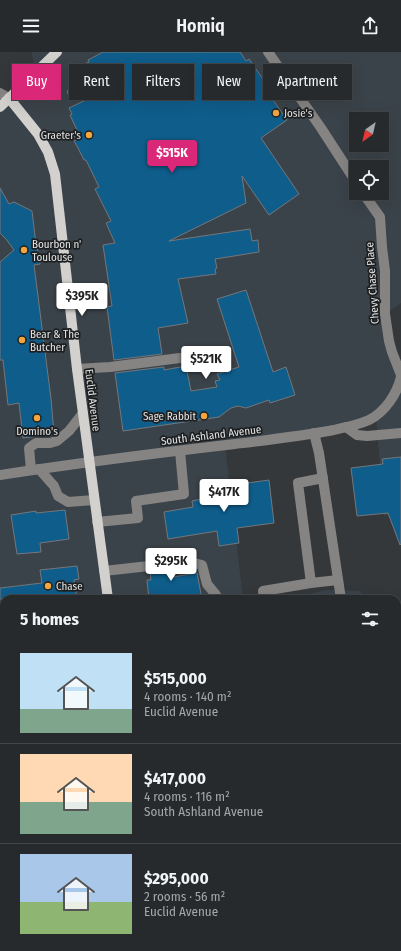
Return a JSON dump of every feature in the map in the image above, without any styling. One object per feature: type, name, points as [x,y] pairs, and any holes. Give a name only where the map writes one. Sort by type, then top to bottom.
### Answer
[{"type":"main road","points":[[0,107],[4,95],[57,52]]},
{"type":"main road","name":"Euclid Avenue","points":[[4,95],[38,134],[48,152],[55,174],[82,413],[107,595]]},
{"type":"street","points":[[268,52],[349,171]]},
{"type":"street","name":"Chevy Chase Place","points":[[368,200],[380,217],[385,271],[385,314],[389,341],[401,376]]},
{"type":"street","points":[[77,369],[110,367],[204,355]]},
{"type":"street","name":"South Ashland Avenue","points":[[0,475],[314,433],[356,425],[369,420],[383,410],[390,402],[400,383],[401,376]]},
{"type":"street","points":[[82,413],[69,431],[57,441],[50,443],[36,443],[29,448],[35,470],[54,486],[58,496],[68,502],[94,500]]},
{"type":"street","points":[[346,427],[357,435],[367,436],[401,433]]},
{"type":"street","points":[[314,433],[319,453],[340,595]]},
{"type":"street","points":[[97,522],[138,518],[136,501],[184,494],[180,450]]},
{"type":"street","points":[[311,583],[298,483],[323,478]]},
{"type":"street","points":[[172,564],[190,562],[202,565],[207,584],[216,595]]},
{"type":"street","points":[[104,571],[149,566]]},
{"type":"street","points":[[264,595],[263,591],[338,580]]},
{"type":"shaded area","points":[[32,52],[401,52],[401,303],[385,314],[401,375],[401,512],[384,516],[376,416],[356,425],[225,445],[243,595],[0,595],[0,107],[12,95],[12,100],[61,100],[61,64],[34,64]]},
{"type":"shaded area","points":[[328,590],[360,591],[362,595],[304,595]]},
{"type":"building","points":[[103,52],[240,52],[246,61],[249,59],[252,64],[202,64],[202,100],[255,100],[255,68],[263,79],[263,100],[273,100],[287,120],[261,138],[299,194],[269,215],[242,176],[246,203],[169,241],[250,229],[252,241],[258,240],[259,252],[215,259],[217,268],[215,269],[216,274],[178,279],[188,323],[158,328],[162,354],[114,360],[107,307],[112,306],[103,245],[115,243],[106,223],[111,221],[95,189],[99,187],[86,160],[84,160],[74,141],[76,140],[73,132],[77,130],[70,115],[72,114],[69,108],[86,100],[124,100],[124,64],[84,64],[89,62],[88,60]]},
{"type":"building","points":[[0,188],[9,204],[14,202],[32,211],[40,264],[34,265],[54,434],[23,438],[19,403],[8,405],[3,360],[0,360],[0,262],[14,250],[0,233]]},
{"type":"building","points":[[246,290],[273,372],[286,367],[295,395],[270,403],[269,400],[246,408],[238,406],[231,408],[219,417],[123,431],[115,373],[164,367],[164,370],[186,366],[191,391],[217,387],[215,381],[220,380],[217,374],[239,367],[217,299]]},
{"type":"building","points":[[401,457],[400,545],[388,513],[357,516],[351,468],[383,464],[382,459]]},
{"type":"building","points":[[269,480],[274,523],[237,528],[239,543],[219,546],[217,531],[168,539],[164,512],[193,507],[192,501],[212,497],[211,488]]},
{"type":"building","points":[[65,510],[69,539],[40,543],[41,552],[17,554],[11,515],[36,511],[36,513]]},
{"type":"building","points":[[170,552],[171,558],[167,559],[165,562],[166,567],[169,570],[172,570],[173,577],[197,573],[201,595],[149,595],[147,580],[151,580],[150,572],[155,569],[155,566],[154,562],[148,560],[148,555]]},
{"type":"building","name":"Chase","points":[[77,566],[79,579],[74,580],[76,595],[0,595],[0,588],[42,583],[40,570]]},
{"type":"tunnel","points":[[149,566],[171,564]]},
{"type":"place","name":"Josie's","points":[[276,113]]},
{"type":"place","name":"Graeter's","points":[[89,135]]},
{"type":"place","name":"Bourbon n' Toulouse","points":[[24,250]]},
{"type":"place","name":"Bear & The Butcher","points":[[22,340]]},
{"type":"place","name":"Sage Rabbit","points":[[204,416]]},
{"type":"place","name":"Domino's","points":[[37,418]]},
{"type":"place","name":"Chase","points":[[48,586]]}]
